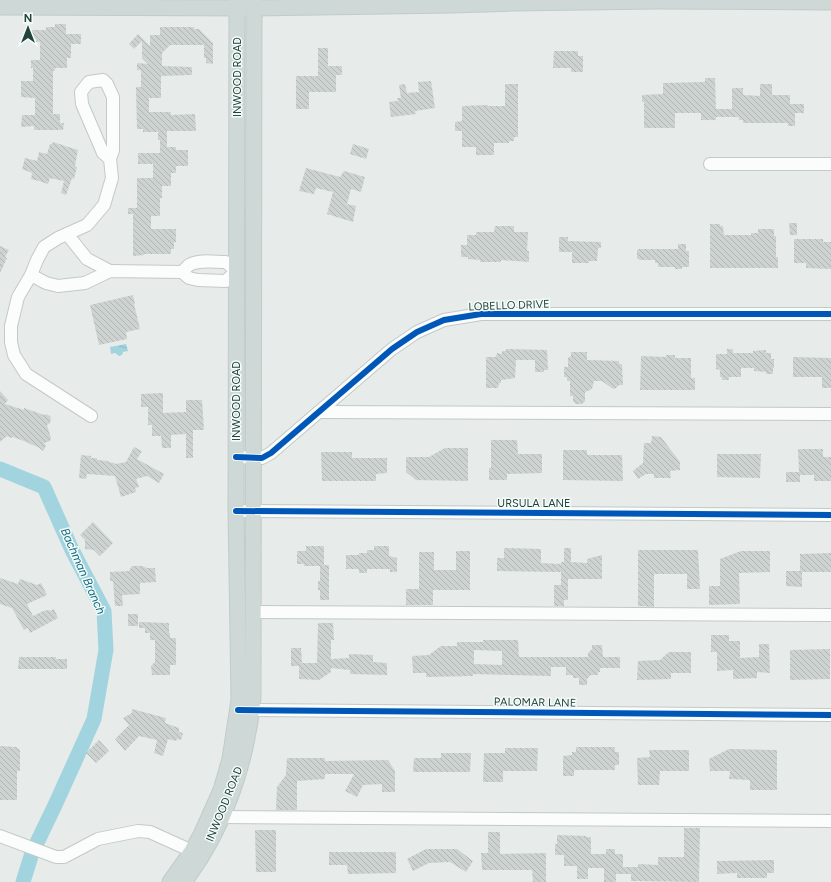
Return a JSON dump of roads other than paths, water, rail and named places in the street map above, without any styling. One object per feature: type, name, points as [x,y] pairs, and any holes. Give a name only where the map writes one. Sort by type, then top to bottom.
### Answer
[{"type":"main road","points":[[0,7],[89,4],[721,1],[831,2]]},
{"type":"main road","name":"INWOOD ROAD","points":[[237,4],[236,511],[239,687],[245,710]]},
{"type":"main road","name":"INWOOD ROAD","points":[[170,882],[216,815],[236,781],[245,749],[245,710],[254,612],[254,4]]},
{"type":"main road","points":[[236,271],[254,271]]},
{"type":"main road","name":"INWOOD ROAD","points":[[184,882],[203,854],[216,815]]},
{"type":"street","points":[[90,416],[26,374],[14,355],[11,342],[11,326],[18,297],[32,275],[37,260],[44,247],[58,238],[87,225],[104,205],[112,178],[110,159],[113,150],[113,97],[107,84],[103,80],[89,82],[81,92],[82,104],[102,153],[110,159]]},
{"type":"street","points":[[710,164],[831,164]]},
{"type":"street","points":[[68,234],[87,259],[110,271]]},
{"type":"street","points":[[32,275],[46,283],[58,286],[85,283],[110,271],[182,272],[189,278],[198,280],[226,281],[236,271],[226,262],[196,262],[182,272]]},
{"type":"street","name":"LOBELLO DRIVE","points":[[236,457],[262,458],[271,453],[392,348],[417,332],[444,320],[481,314],[537,313],[831,314]]},
{"type":"street","points":[[320,412],[831,414]]},
{"type":"street","name":"URSULA LANE","points":[[236,511],[831,515]]},
{"type":"street","points":[[254,612],[831,615]]},
{"type":"street","name":"PALOMAR LANE","points":[[245,710],[831,714]]},
{"type":"street","points":[[216,815],[831,821]]},
{"type":"street","points":[[0,836],[56,857],[64,857],[98,840],[138,831],[150,832],[192,851]]},
{"type":"water","points":[[126,344],[128,351],[123,352],[122,355],[119,356],[115,353],[111,354],[110,347]]},
{"type":"waterway","name":"Bachman Branch","points":[[0,469],[44,487],[72,550],[104,611],[106,650],[94,719],[32,853],[23,882]]}]
